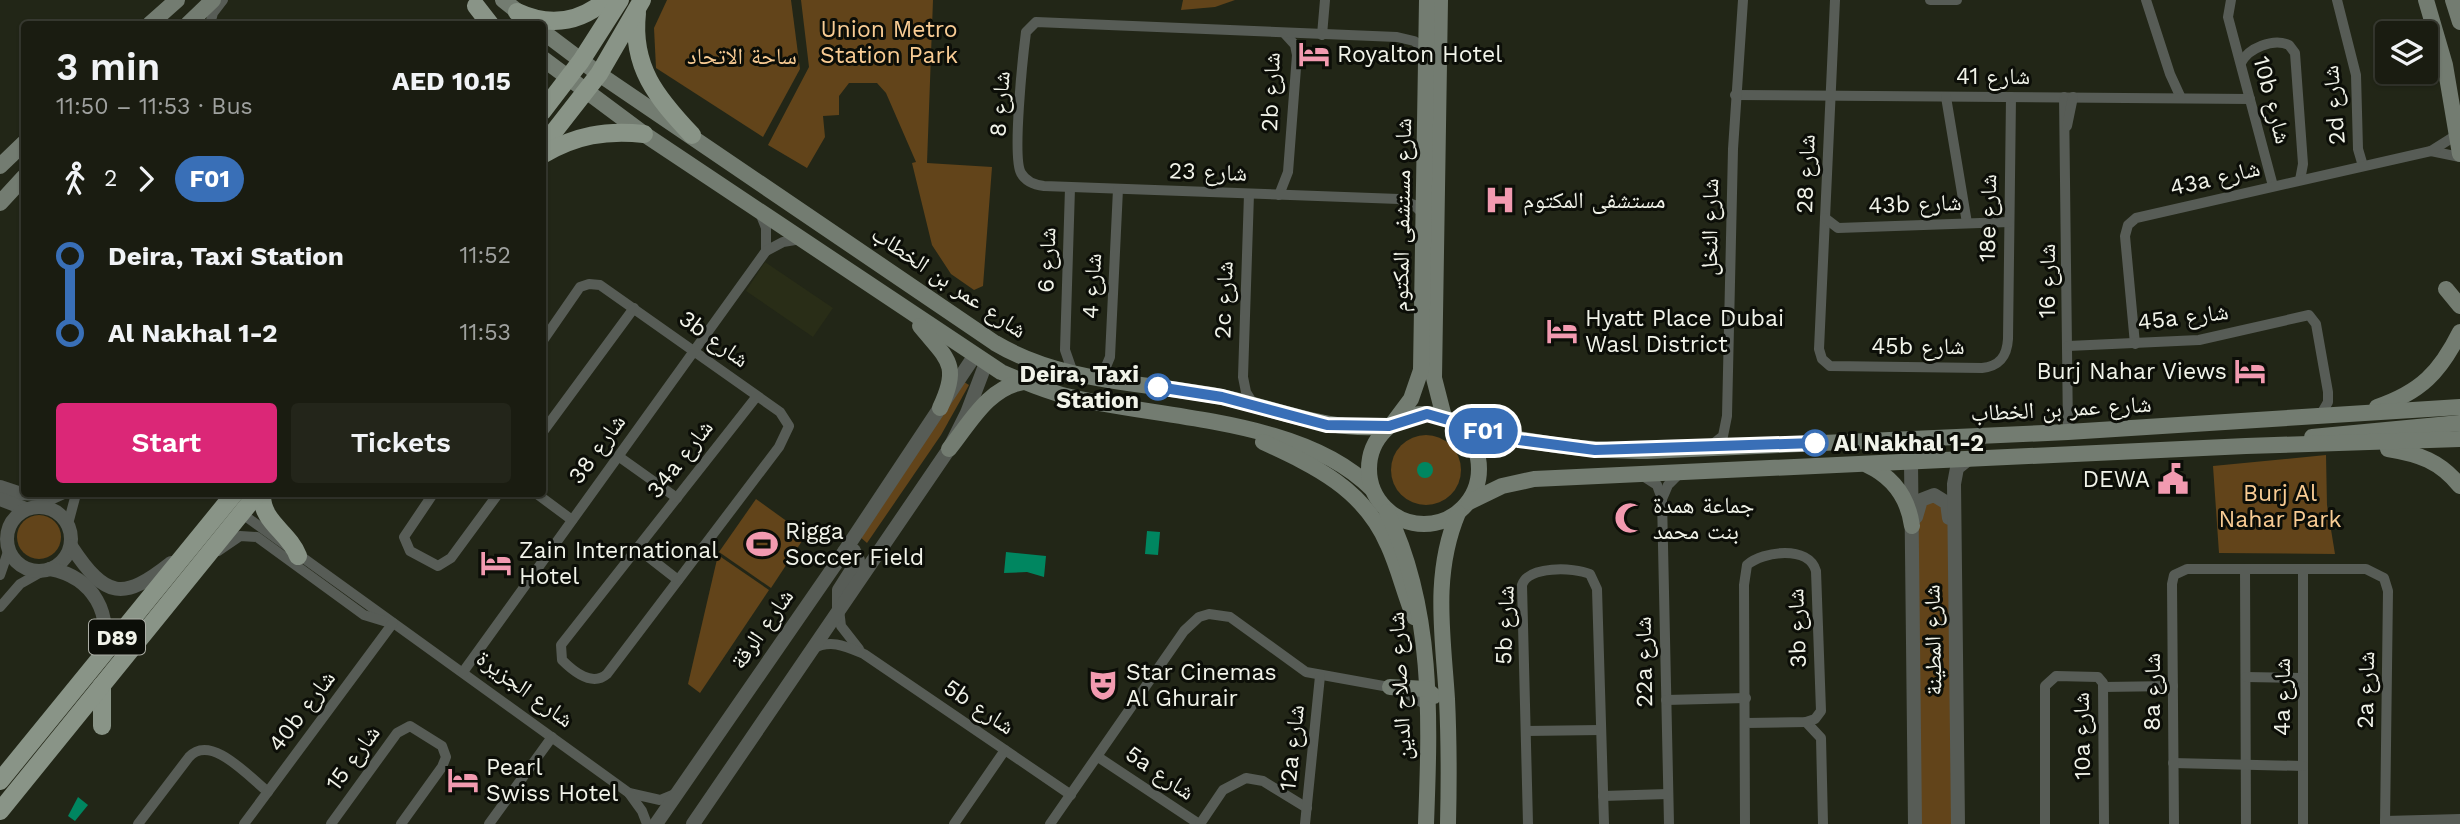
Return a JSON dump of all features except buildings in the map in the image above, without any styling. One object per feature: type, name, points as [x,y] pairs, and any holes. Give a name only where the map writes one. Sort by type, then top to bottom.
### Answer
[{"type":"main road","points":[[153,21],[177,0]]},
{"type":"main road","points":[[179,21],[200,0]]},
{"type":"main road","points":[[191,21],[213,0]]},
{"type":"main road","points":[[510,6],[543,21],[564,21],[583,16],[606,0]]},
{"type":"main road","points":[[546,108],[621,0]]},
{"type":"main road","name":"شارع مستشفى المكتوم","points":[[1391,425],[1412,398],[1421,370],[1427,0]]},
{"type":"main road","name":"شارع مستشفى المكتوم","points":[[1440,0],[1434,378],[1450,421]]},
{"type":"main road","points":[[2426,0],[2433,21]]},
{"type":"main road","points":[[2453,0],[2460,22]]},
{"type":"main road","points":[[471,3],[487,21]]},
{"type":"main road","points":[[471,3],[495,21]]},
{"type":"main road","points":[[546,142],[599,74],[640,5]]},
{"type":"main road","points":[[640,5],[636,46],[646,79],[663,105],[692,135]]},
{"type":"main road","points":[[510,6],[530,21]]},
{"type":"main road","points":[[2438,25],[2441,27],[2454,75],[2460,80]]},
{"type":"main road","name":"شارع عمر بن الخطاب","points":[[546,34],[599,74],[988,338],[1027,360],[1094,378],[1254,405],[1327,425],[1391,425]]},
{"type":"main road","points":[[2438,44],[2458,134],[2460,155]]},
{"type":"main road","name":"شارع عمر بن الخطاب","points":[[546,61],[644,134],[757,207],[980,359],[1023,382],[1091,402],[1232,427],[1318,450],[1349,468],[1372,489]]},
{"type":"main road","points":[[546,153],[576,138],[594,133],[644,134]]},
{"type":"main road","points":[[0,166],[21,146]]},
{"type":"main road","points":[[0,203],[21,180]]},
{"type":"main road","points":[[2446,289],[2460,306]]},
{"type":"main road","points":[[912,312],[949,362],[951,382],[940,408]]},
{"type":"main road","points":[[2356,414],[2396,400],[2425,382],[2445,361],[2460,332]]},
{"type":"main road","points":[[980,359],[988,338]]},
{"type":"main road","points":[[949,449],[989,398],[1004,388],[1023,382]]},
{"type":"main road","name":"شارع عمر بن الخطاب","points":[[1450,421],[1519,440],[1570,448],[1622,451],[1993,436],[2460,407]]},
{"type":"main road","points":[[1422,414],[1450,421],[1468,436],[1476,452],[1479,469],[1477,486],[1463,507],[1446,520],[1420,524],[1408,522],[1386,510],[1372,489],[1369,461],[1373,448],[1391,425],[1422,414]]},
{"type":"main road","points":[[2283,445],[2325,434],[2460,423]]},
{"type":"main road","points":[[1232,427],[1318,467],[1355,496],[1388,545],[1407,601],[1423,635]]},
{"type":"main road","points":[[1911,462],[1922,449],[1979,444],[1993,436]]},
{"type":"main road","name":"شارع عمر بن الخطاب","points":[[1463,507],[1502,486],[1534,479],[2460,439]]},
{"type":"main road","points":[[2351,444],[2429,458],[2442,466],[2460,485]]},
{"type":"main road","points":[[1867,464],[1884,475],[1900,491],[1910,513],[1912,526]]},
{"type":"main road","name":"D89","points":[[0,780],[231,497]]},
{"type":"main road","name":"D89","points":[[0,811],[241,513],[257,497]]},
{"type":"main road","points":[[261,497],[269,518],[289,540],[298,556]]},
{"type":"main road","name":"شارع صلاح الدين","points":[[1448,824],[1447,700],[1439,595],[1444,552],[1463,507]]},
{"type":"main road","points":[[219,511],[230,508],[241,513]]},
{"type":"main road","name":"شارع صلاح الدين","points":[[1386,510],[1409,565],[1423,635],[1426,824]]},
{"type":"main road","points":[[102,685],[102,726]]},
{"type":"main road","points":[[1390,687],[1437,702],[1441,772],[1449,787]]},
{"type":"street","points":[[210,21],[223,0]]},
{"type":"street","points":[[1322,35],[1325,0]]},
{"type":"street","name":"شارع النخل","points":[[1708,448],[1723,436],[1727,416],[1735,95],[1743,0]]},
{"type":"street","name":"شارع 28","points":[[1819,349],[1835,0]]},
{"type":"street","points":[[1930,0],[1957,0]]},
{"type":"street","points":[[2146,0],[2170,74],[2181,98]]},
{"type":"street","name":"10b شارع","points":[[2231,0],[2228,9],[2230,25],[2273,186]]},
{"type":"street","name":"2d شارع","points":[[2337,0],[2356,75],[2358,149],[2363,166]]},
{"type":"street","name":"شارع 8","points":[[1021,173],[1017,153],[1026,37],[1032,24],[1045,20],[1285,34]]},
{"type":"street","points":[[1285,34],[1397,37],[1413,41],[1428,50]]},
{"type":"street","name":"2b شارع","points":[[1279,195],[1288,172],[1297,55],[1295,45],[1285,34]]},
{"type":"street","points":[[2241,63],[2252,50],[2279,42],[2288,45],[2295,53],[2303,164],[2300,180]]},
{"type":"street","points":[[2236,44],[2252,50]]},
{"type":"street","points":[[2166,98],[2170,74]]},
{"type":"street","name":"شارع 41","points":[[1735,95],[2250,99]]},
{"type":"street","points":[[1946,97],[1967,223]]},
{"type":"street","name":"18e شارع","points":[[2008,339],[2011,97]]},
{"type":"street","name":"شارع 16","points":[[2068,432],[2066,129],[2069,97]]},
{"type":"street","name":"43a شارع","points":[[2134,344],[2125,236],[2131,221],[2141,216],[2431,151],[2458,134]]},
{"type":"street","name":"43a شارع","points":[[2431,151],[2460,155]]},
{"type":"street","name":"شارع 23","points":[[1021,173],[1035,185],[1070,188],[1399,199]]},
{"type":"street","points":[[1399,199],[1415,194],[1426,183]]},
{"type":"street","name":"شارع 6","points":[[1070,188],[1065,349],[1073,373]]},
{"type":"street","name":"شارع 4","points":[[1094,378],[1105,369],[1110,357],[1118,189]]},
{"type":"street","name":"2c شارع","points":[[1249,194],[1243,377],[1246,392],[1254,405]]},
{"type":"street","points":[[1399,199],[1414,205],[1425,216]]},
{"type":"street","points":[[757,207],[766,228],[765,251],[783,242],[803,239]]},
{"type":"street","name":"43b شارع","points":[[1825,219],[1838,228],[2009,222]]},
{"type":"street","name":"شارع 38","points":[[463,672],[765,251]]},
{"type":"street","name":"3b شارع","points":[[546,336],[577,291],[589,284],[605,288],[757,396],[787,421],[788,432],[779,447]]},
{"type":"street","points":[[546,428],[634,308]]},
{"type":"street","name":"45a شارع","points":[[2068,346],[2199,340],[2301,314],[2312,317],[2316,324],[2328,392],[2328,402],[2320,416]]},
{"type":"street","name":"45b شارع","points":[[1819,349],[1826,363],[1836,367],[1982,368],[1991,367],[2005,356],[2008,339]]},
{"type":"street","points":[[693,824],[704,817],[811,650],[949,449],[967,413],[980,359]]},
{"type":"street","name":"شارع الرقة","points":[[656,824],[940,408],[980,359]]},
{"type":"street","name":"34a شارع","points":[[757,396],[561,645],[560,655],[566,664],[588,679],[603,677],[779,447]]},
{"type":"street","points":[[618,456],[677,498]]},
{"type":"street","name":"شارع المطينة","points":[[1958,824],[1954,474],[1966,460]]},
{"type":"street","name":"شارع المطينة","points":[[1911,462],[1915,824]]},
{"type":"street","points":[[1662,499],[1668,485],[1679,474]]},
{"type":"street","points":[[1643,476],[1657,485],[1662,499]]},
{"type":"street","points":[[0,487],[21,495]]},
{"type":"street","points":[[1912,570],[1917,506],[1926,496],[1934,495],[1947,503],[1949,511],[1950,591],[1955,610]]},
{"type":"street","points":[[0,575],[13,520],[33,503],[54,497]]},
{"type":"street","points":[[75,497],[68,524],[71,546],[95,575],[112,588],[122,590],[141,586],[189,549]]},
{"type":"street","points":[[431,497],[404,537],[410,551],[438,566],[451,558],[496,497]]},
{"type":"street","points":[[541,497],[572,520]]},
{"type":"street","points":[[0,499],[33,503],[54,510],[68,524]]},
{"type":"street","name":"22a شارع","points":[[1662,499],[1669,824]]},
{"type":"street","name":"شارع الجزيرة","points":[[241,513],[629,793],[642,811],[647,824]]},
{"type":"street","points":[[0,521],[18,564],[81,581],[100,603],[106,630],[100,658]]},
{"type":"street","name":"شارع الجزيرة","points":[[208,554],[240,536],[257,537],[364,615],[393,623]]},
{"type":"street","points":[[0,607],[20,584],[63,560],[71,546]]},
{"type":"street","points":[[637,548],[678,580]]},
{"type":"street","points":[[839,609],[839,590],[858,560],[854,551],[844,552]]},
{"type":"street","name":"3b شارع","points":[[1745,824],[1747,565],[1766,555],[1808,557],[1814,562],[1821,706],[1819,716],[1806,722]]},
{"type":"street","name":"8a شارع","points":[[2174,824],[2174,575],[2187,569],[2245,569]]},
{"type":"street","points":[[2245,569],[2303,569]]},
{"type":"street","name":"4a شارع","points":[[2245,569],[2246,824]]},
{"type":"street","name":"2a شارع","points":[[2303,569],[2366,569],[2384,578],[2388,591],[2385,822]]},
{"type":"street","name":"4a شارع","points":[[2303,569],[2303,824]]},
{"type":"street","name":"5b شارع","points":[[1528,824],[1523,581],[1532,572],[1578,571],[1590,574],[1597,583],[1604,824]]},
{"type":"street","name":"5b شارع","points":[[839,609],[845,634],[864,654],[1071,795]]},
{"type":"street","points":[[1050,824],[1184,631],[1199,617],[1209,614],[1230,617],[1306,672],[1320,676],[1390,687],[1409,682],[1425,671]]},
{"type":"street","name":"40b شارع","points":[[244,824],[393,623]]},
{"type":"street","name":"5b شارع","points":[[811,650],[829,643],[864,654]]},
{"type":"street","name":"10a شارع","points":[[2045,824],[2045,686],[2056,676],[2091,675],[2101,679],[2103,687],[2104,824]]},
{"type":"street","name":"12a شارع","points":[[1305,824],[1320,676]]},
{"type":"street","points":[[2246,677],[2303,678]]},
{"type":"street","points":[[2103,687],[2173,686]]},
{"type":"street","points":[[1666,700],[1746,698]]},
{"type":"street","points":[[1746,723],[1806,722],[1818,731],[1821,738],[1824,824]]},
{"type":"street","name":"شارع 15","points":[[331,824],[397,733],[410,726],[442,746],[446,757],[442,767],[401,824]]},
{"type":"street","points":[[1525,731],[1601,730]]},
{"type":"street","points":[[489,824],[552,737]]},
{"type":"street","points":[[138,824],[191,754],[198,750],[213,750],[268,792]]},
{"type":"street","points":[[954,824],[1005,750]]},
{"type":"street","name":"5a شارع","points":[[1098,757],[1199,824]]},
{"type":"street","points":[[2173,763],[2303,766]]},
{"type":"street","points":[[1199,824],[1223,790],[1246,778],[1263,781],[1307,808]]},
{"type":"street","name":"شارع الجزيرة","points":[[629,793],[660,800],[677,793]]},
{"type":"street","points":[[1603,796],[1668,794]]},
{"type":"street","points":[[2385,822],[2460,819]]},
{"type":"shaded area","points":[[765,262],[833,308],[813,337],[746,291]]},
{"type":"shaded area","points":[[1425,462],[1431,464],[1431,476],[1425,478],[1419,476],[1417,470],[1419,464]]},
{"type":"shaded area","points":[[1147,531],[1160,532],[1158,555],[1145,554]]},
{"type":"shaded area","points":[[1006,552],[1046,556],[1044,577],[1027,572],[1004,573]]},
{"type":"shaded area","points":[[78,797],[88,805],[75,821],[68,816]]},
{"type":"green space","name":"ساحة الاتحاد","points":[[667,0],[791,0],[800,69],[763,137],[656,68],[654,28]]},
{"type":"green space","name":"Union Metro Station Park","points":[[801,0],[933,0],[927,163],[992,167],[983,286],[974,290],[951,274],[932,245],[912,163],[916,162],[886,93],[877,83],[849,83],[839,96],[839,115],[823,116],[825,137],[807,168],[768,145],[809,67]]},
{"type":"green space","points":[[1183,0],[1235,0],[1215,7],[1181,10]]},
{"type":"green space","points":[[964,382],[969,385],[941,435],[867,543],[859,536]]},
{"type":"green space","points":[[1419,435],[1433,435],[1446,441],[1455,450],[1461,470],[1459,483],[1451,495],[1433,505],[1419,505],[1406,499],[1397,490],[1391,477],[1391,463],[1397,450],[1406,441]]},
{"type":"green space","name":"Burj Al Nahar Park","points":[[2326,455],[2327,505],[2335,554],[2219,553],[2213,466]]},
{"type":"green space","points":[[1949,498],[1954,824],[1915,824],[1910,499]]},
{"type":"green space","name":"Rigga Soccer Field","points":[[756,499],[806,535],[771,588],[719,552]]},
{"type":"green space","points":[[39,515],[55,521],[61,537],[55,553],[39,559],[23,553],[17,537],[23,521]]},
{"type":"green space","points":[[718,555],[769,590],[700,693],[688,684]]},
{"type":"bus line","name":"F01","points":[[1158,387],[1222,397],[1345,428],[1389,426],[1427,414],[1493,434],[1570,448],[1647,451],[1815,443]]},
{"type":"place","name":"Royalton Hotel","points":[[1314,54]]},
{"type":"place","name":"مستشفى المكتوم","points":[[1500,200]]},
{"type":"place","name":"Hyatt Place Dubai Wasl District","points":[[1562,331]]},
{"type":"place","name":"Burj Nahar Views","points":[[2250,371]]},
{"type":"place","name":"Deira, Taxi Station","points":[[1158,387]]},
{"type":"place","name":"Al Nakhal 1-2","points":[[1815,443]]},
{"type":"place","name":"DEWA","points":[[2173,479]]},
{"type":"place","name":"جماعة همدة بنت محمد","points":[[1630,518]]},
{"type":"place","name":"Rigga Soccer Field","points":[[762,544]]},
{"type":"place","name":"Zain International Hotel","points":[[496,563]]},
{"type":"place","name":"Star Cinemas Al Ghurair","points":[[1103,685]]},
{"type":"place","name":"Pearl Swiss Hotel","points":[[463,780]]}]
